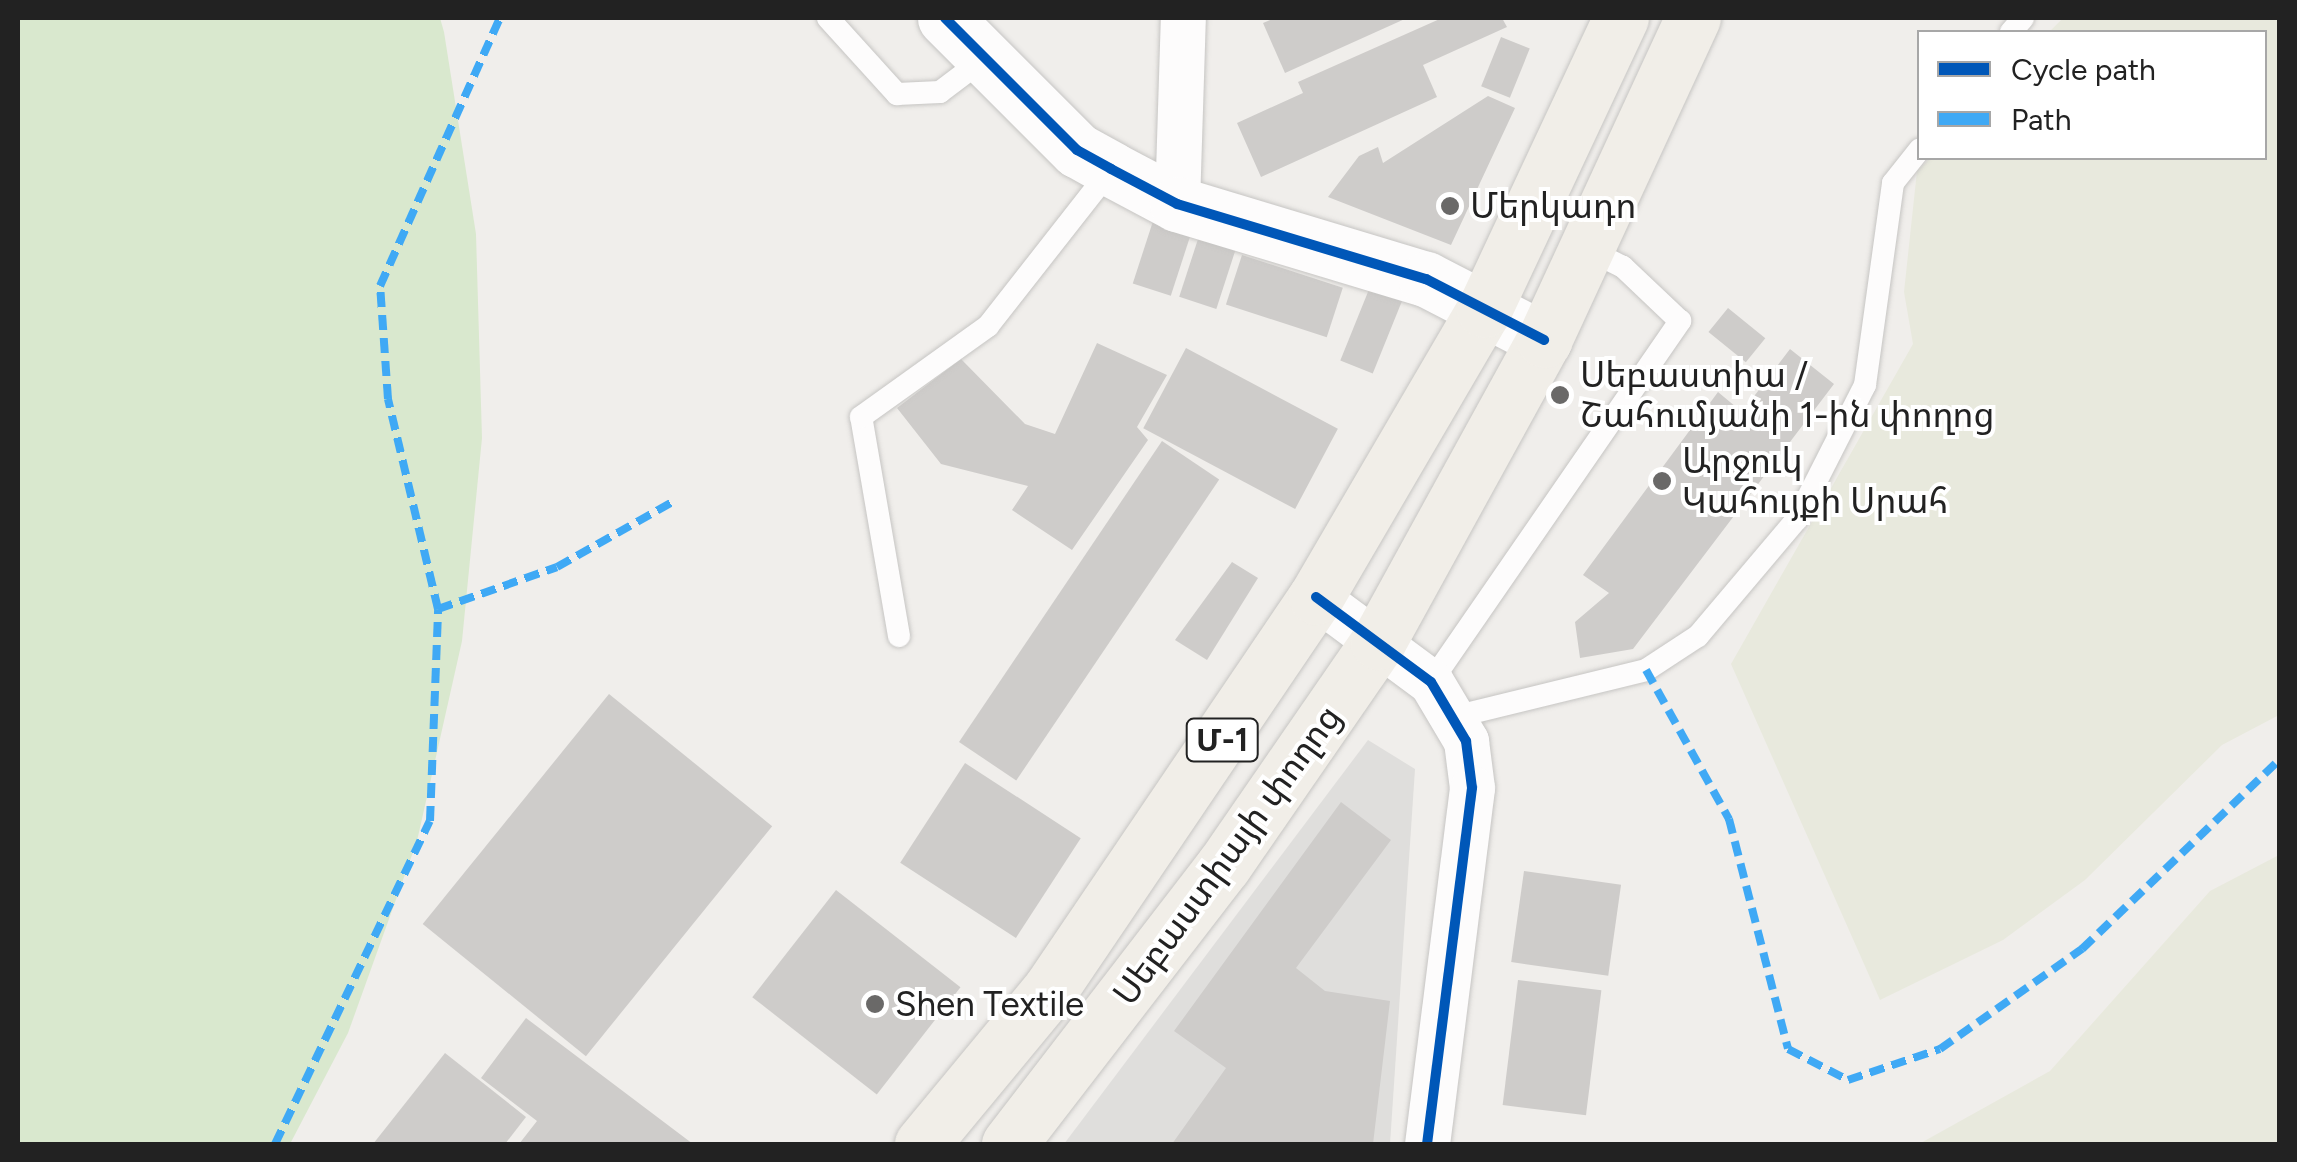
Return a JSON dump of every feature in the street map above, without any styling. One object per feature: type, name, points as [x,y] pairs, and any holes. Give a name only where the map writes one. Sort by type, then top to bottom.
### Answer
[{"type":"main road","name":"Սեբաստիայի փողոց","points":[[922,1144],[1051,988],[1316,597],[1484,310],[1621,18]]},
{"type":"main road","name":"Սեբաստիայի փողոց","points":[[1009,1144],[1224,865],[1378,642],[1544,340],[1694,18]]},
{"type":"street","points":[[945,18],[1077,150],[1111,169],[1177,204],[1426,279],[1544,340]]},
{"type":"street","points":[[1177,204],[1183,18]]},
{"type":"street","points":[[1316,597],[1378,642],[1444,699],[1472,788],[1427,1144]]},
{"type":"lane","points":[[828,18],[898,94],[940,92],[985,58]]},
{"type":"lane","points":[[1444,699],[1646,670],[1698,636],[1798,519],[1866,386],[1892,182],[1917,152]]},
{"type":"lane","points":[[899,636],[860,417],[988,326],[1111,169]]},
{"type":"lane","points":[[1444,699],[1680,321],[1622,268],[1587,249]]},
{"type":"shaded area","points":[[2063,18],[2279,18],[2279,715],[2222,745],[2085,880],[2003,940],[1880,1000],[1731,664],[1913,344],[1904,292],[1917,171],[1928,160],[2267,160],[2267,30],[2051,30]]},
{"type":"shaded area","points":[[1368,740],[1415,769],[1390,1144],[1064,1144]]},
{"type":"shaded area","points":[[2279,855],[2279,1144],[1919,1144],[2050,1071],[2210,891]]},
{"type":"green space","points":[[18,18],[440,18],[444,32],[476,234],[482,438],[462,641],[417,841],[348,1033],[290,1144],[18,1144]]},
{"type":"building","points":[[1275,18],[1407,18],[1285,73],[1263,23]]},
{"type":"building","points":[[1442,18],[1502,18],[1507,27],[1423,65],[1437,97],[1261,177],[1237,123],[1303,93],[1298,82]]},
{"type":"building","points":[[1501,37],[1530,49],[1510,98],[1481,86]]},
{"type":"building","points":[[1488,96],[1515,108],[1451,245],[1328,197],[1359,156],[1378,147],[1383,163]]},
{"type":"building","points":[[1155,215],[1193,227],[1171,296],[1133,283]]},
{"type":"building","points":[[1199,236],[1236,248],[1216,309],[1179,297]]},
{"type":"building","points":[[1242,255],[1343,288],[1327,337],[1226,304]]},
{"type":"building","points":[[1374,277],[1406,290],[1373,374],[1340,360]]},
{"type":"building","points":[[1728,308],[1765,338],[1746,362],[1708,332]]},
{"type":"building","points":[[1097,343],[1167,375],[1137,427],[1148,440],[1072,550],[1012,510],[1028,486],[941,464],[897,408],[961,359],[1025,424],[1055,434]]},
{"type":"building","points":[[1186,348],[1338,429],[1295,509],[1143,428]]},
{"type":"building","points":[[1790,349],[1834,384],[1633,649],[1580,658],[1575,622],[1609,593],[1583,575],[1718,392],[1742,412]]},
{"type":"building","points":[[1162,441],[1219,480],[1016,781],[959,742]]},
{"type":"building","points":[[1232,562],[1258,578],[1207,660],[1175,640]]},
{"type":"building","points":[[609,694],[772,826],[586,1056],[423,924]]},
{"type":"building","points":[[965,763],[1081,838],[1016,938],[900,863]]},
{"type":"building","points":[[1341,802],[1391,840],[1296,968],[1325,991],[1390,1001],[1373,1144],[1172,1144],[1226,1068],[1174,1031]]},
{"type":"building","points":[[1524,871],[1621,885],[1608,976],[1511,962]]},
{"type":"building","points":[[836,890],[961,987],[877,1094],[752,997]]},
{"type":"building","points":[[1518,980],[1601,990],[1586,1115],[1503,1105]]},
{"type":"building","points":[[526,1018],[693,1144],[519,1144],[537,1121],[481,1078]]},
{"type":"building","points":[[445,1053],[526,1117],[505,1144],[373,1144]]},
{"type":"marked path","points":[[275,1144],[430,821],[438,609],[388,399],[380,286],[500,18]]},
{"type":"marked path","points":[[438,609],[557,567],[676,500]]},
{"type":"marked path","points":[[1646,670],[1729,819],[1788,1049],[1848,1080],[1940,1049],[2082,949],[2280,759]]},
{"type":"cycle path","points":[[945,18],[1077,150],[1111,169],[1177,204],[1426,279],[1544,340]]},
{"type":"cycle path","points":[[1316,597],[1431,682],[1466,741],[1472,788],[1427,1144]]},
{"type":"place","name":"Մերկադո","points":[[1450,206]]},
{"type":"place","name":"Սեբաստիա / Շահումյանի 1-ին փողոց","points":[[1560,395]]},
{"type":"place","name":"Արջուկ Կահույքի Սրահ","points":[[1662,481]]},
{"type":"place","name":"Shen Textile","points":[[875,1004]]}]
